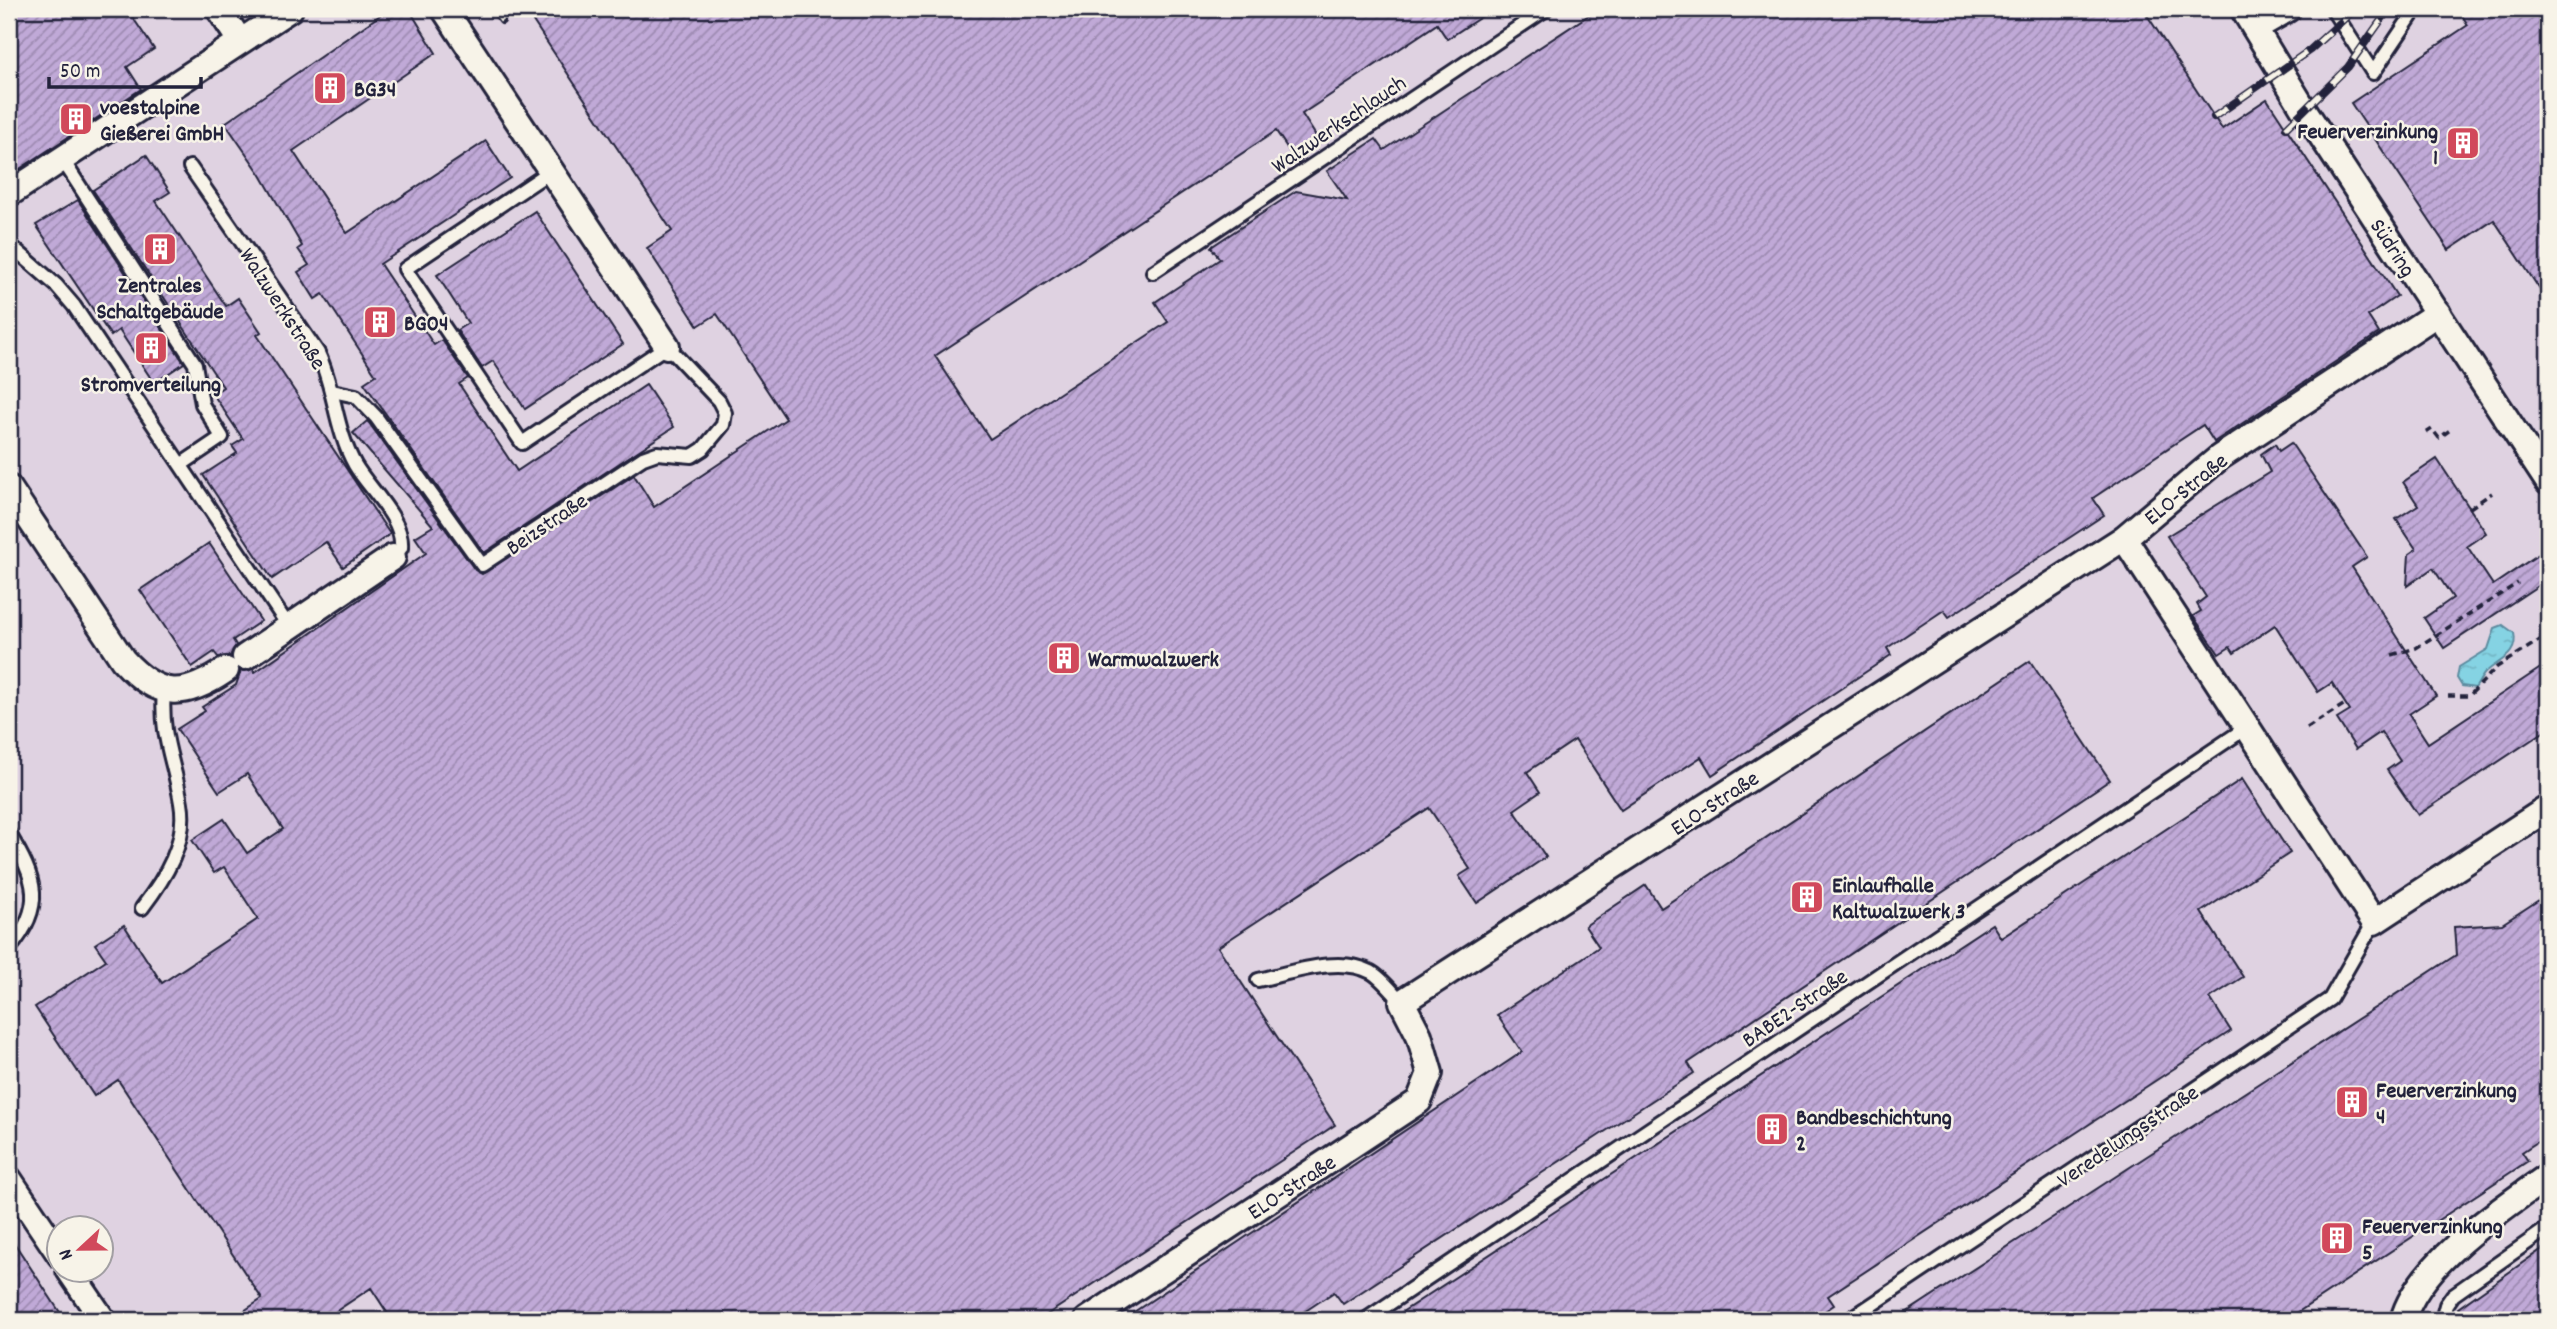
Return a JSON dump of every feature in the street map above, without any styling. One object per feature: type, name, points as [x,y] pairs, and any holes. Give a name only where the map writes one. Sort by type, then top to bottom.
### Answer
[{"type":"street","points":[[219,9],[240,41]]},
{"type":"street","points":[[9,194],[289,9]]},
{"type":"street","name":"Beizstraße","points":[[444,9],[667,346]]},
{"type":"street","points":[[2249,19],[2288,9]]},
{"type":"street","name":"Südring","points":[[2249,19],[2548,482]]},
{"type":"street","name":"ELO-Straße","points":[[1087,1320],[1419,1101],[1430,1073],[1419,1035],[1402,1002],[2124,537],[2220,457],[2438,313]]},
{"type":"street","points":[[9,488],[123,660],[142,680],[164,690]]},
{"type":"street","points":[[2124,537],[2374,922]]},
{"type":"street","name":"Walzwerkstraße","points":[[164,690],[186,691],[207,682],[393,557]]},
{"type":"street","name":"Veredelungsstraße","points":[[2374,922],[2548,808]]},
{"type":"street","points":[[2403,1320],[2406,1307],[2441,1263],[2503,1208],[2548,1176]]},
{"type":"street","points":[[9,1178],[46,1234]]},
{"type":"street","points":[[79,1284],[103,1320]]},
{"type":"lane","name":"Walzwerkschlauch","points":[[1153,272],[1546,9]]},
{"type":"lane","points":[[2332,9],[2373,73],[2416,9]]},
{"type":"lane","points":[[62,159],[195,365],[202,404],[222,437],[182,464]]},
{"type":"lane","name":"Walzwerkstraße","points":[[190,167],[318,353],[332,391],[347,449],[399,530],[401,548],[393,557]]},
{"type":"lane","points":[[551,171],[405,269],[522,443],[667,346]]},
{"type":"lane","points":[[9,244],[56,285],[74,306],[289,627]]},
{"type":"lane","name":"Beizstraße","points":[[332,391],[356,396],[376,417],[482,565],[643,458],[657,453],[692,456],[714,437],[723,425],[725,413],[719,401],[667,346]]},
{"type":"lane","points":[[142,908],[169,869],[181,826],[182,805],[163,735],[164,690]]},
{"type":"lane","name":"BABE2-Straße","points":[[1365,1320],[2246,728]]},
{"type":"lane","points":[[9,834],[26,863],[35,887],[33,906],[24,932],[9,949]]},
{"type":"lane","name":"Veredelungsstraße","points":[[1849,1320],[2330,999],[2374,922]]},
{"type":"lane","points":[[1258,980],[1316,968],[1350,966],[1372,972],[1402,1002]]},
{"type":"lane","points":[[2442,1320],[2446,1305],[2453,1295],[2548,1228]]},
{"type":"path","points":[[2426,433],[2432,429],[2439,438],[2450,430]]},
{"type":"path","points":[[2470,509],[2492,494]]},
{"type":"path","points":[[2392,655],[2416,648],[2518,583]]},
{"type":"path","points":[[2448,696],[2469,696],[2477,691],[2497,667],[2548,635]]},
{"type":"path","points":[[2307,728],[2345,704]]},
{"type":"shaded area","points":[[9,9],[2548,9],[2548,1320],[9,1320]]},
{"type":"water","points":[[2503,625],[2514,633],[2515,641],[2510,652],[2485,673],[2475,688],[2462,686],[2457,678],[2459,667],[2488,649],[2495,628]]},
{"type":"building","points":[[9,9],[127,9],[154,49],[127,67],[141,89],[9,176]]},
{"type":"building","name":"BG04","points":[[389,9],[409,9],[436,53],[293,151],[347,233],[486,141],[510,178],[380,264],[434,345],[442,340],[468,378],[459,384],[517,471],[646,385],[674,427],[484,553],[364,383],[376,375],[323,294],[315,299],[298,272],[309,265],[298,249],[302,246],[261,175],[225,123]]},
{"type":"building","name":"Warmwalzwerk","points":[[525,9],[1493,9],[1447,39],[1437,24],[1302,114],[1318,139],[1298,164],[1276,131],[935,356],[990,439],[1168,322],[1155,302],[1220,259],[1211,247],[1296,191],[1347,200],[1327,171],[1376,139],[1384,150],[1598,9],[2143,9],[2222,129],[2267,99],[2397,296],[2368,316],[2379,333],[2214,442],[2203,425],[2093,498],[2104,515],[1949,617],[1944,610],[1887,648],[1891,655],[1712,775],[1701,757],[1621,810],[1575,740],[1527,772],[1540,792],[1514,810],[1546,857],[1477,903],[1459,876],[1470,869],[1429,808],[1218,947],[1335,1125],[1039,1320],[392,1320],[371,1288],[323,1320],[230,1320],[262,1299],[118,1080],[94,1096],[35,1007],[106,960],[95,944],[124,925],[162,983],[258,919],[224,867],[214,873],[192,840],[224,819],[247,853],[283,829],[247,774],[219,792],[177,729],[205,711],[202,707],[236,685],[241,671],[253,669],[255,672],[426,553],[415,537],[433,526],[353,433],[367,421],[369,423],[475,570],[482,574],[634,475],[654,507],[786,419],[717,314],[698,326],[647,248],[672,231]]},
{"type":"building","name":"Feuerverzinkung 1","points":[[2458,9],[2548,9],[2548,302],[2494,220],[2449,250],[2351,103],[2468,25]]},
{"type":"building","points":[[146,155],[170,192],[156,201],[226,306],[238,298],[261,332],[257,335],[390,534],[343,567],[326,542],[272,579],[203,475],[237,453],[232,446],[243,439],[213,394],[223,387],[93,190]]},
{"type":"building","points":[[78,200],[184,363],[154,383],[119,330],[111,336],[36,225]]},
{"type":"building","points":[[535,211],[623,344],[525,409],[493,361],[482,368],[457,330],[468,323],[437,275]]},
{"type":"building","points":[[2291,443],[2367,557],[2352,567],[2436,696],[2409,714],[2428,743],[2548,663],[2548,729],[2418,815],[2387,770],[2400,761],[2381,732],[2356,749],[2337,719],[2350,711],[2332,683],[2318,692],[2275,625],[2234,653],[2230,647],[2219,654],[2193,616],[2201,611],[2197,604],[2206,597],[2167,536],[2270,472],[2261,454],[2275,444],[2279,451]]},
{"type":"building","points":[[2437,459],[2486,533],[2467,546],[2493,585],[2548,548],[2548,579],[2444,648],[2424,618],[2453,598],[2433,568],[2407,586],[2409,554],[2416,549],[2396,519],[2418,505],[2403,482]]},
{"type":"building","points":[[209,543],[261,621],[233,640],[236,645],[230,656],[218,657],[214,652],[192,667],[140,590]]},
{"type":"building","name":"Einlaufhalle Kaltwalzwerk 3","points":[[2030,661],[2110,780],[1688,1063],[1694,1073],[1343,1304],[1334,1292],[1292,1320],[1122,1320],[1522,1052],[1497,1015],[1599,947],[1585,926],[1646,885],[1661,908]]},
{"type":"building","points":[[2242,779],[2290,853],[2201,912],[2243,977],[2210,998],[2231,1031],[1828,1296],[1834,1305],[1811,1320],[1390,1320],[1992,924],[2001,938]]},
{"type":"building","name":"Feuerverzinkung 4","points":[[2548,894],[2548,1135],[2522,1152],[2528,1161],[2286,1320],[1895,1320],[2456,955],[2454,927],[2502,924]]},
{"type":"building","points":[[9,1235],[65,1320],[9,1320]]},
{"type":"building","points":[[2548,1245],[2548,1320],[2467,1320],[2458,1308]]},
{"type":"railway","points":[[493,9],[502,21]]},
{"type":"railway","points":[[2214,117],[2310,50],[2355,9]]},
{"type":"railway","points":[[2286,128],[2348,67],[2389,9]]},
{"type":"place","name":"BG34","points":[[330,88]]},
{"type":"place","name":"voestalpine Gießerei GmbH","points":[[76,119]]},
{"type":"place","name":"Feuerverzinkung 1","points":[[2463,143]]},
{"type":"place","name":"Zentrales Schaltgebäude","points":[[160,249]]},
{"type":"place","name":"BG04","points":[[380,322]]},
{"type":"place","name":"Stromverteilung","points":[[151,348]]},
{"type":"place","name":"Warmwalzwerk","points":[[1064,658]]},
{"type":"place","name":"Einlaufhalle Kaltwalzwerk 3","points":[[1807,897]]},
{"type":"place","name":"Feuerverzinkung 4","points":[[2352,1102]]},
{"type":"place","name":"Bandbeschichtung 2","points":[[1772,1129]]},
{"type":"place","name":"Feuerverzinkung 5","points":[[2337,1238]]}]
